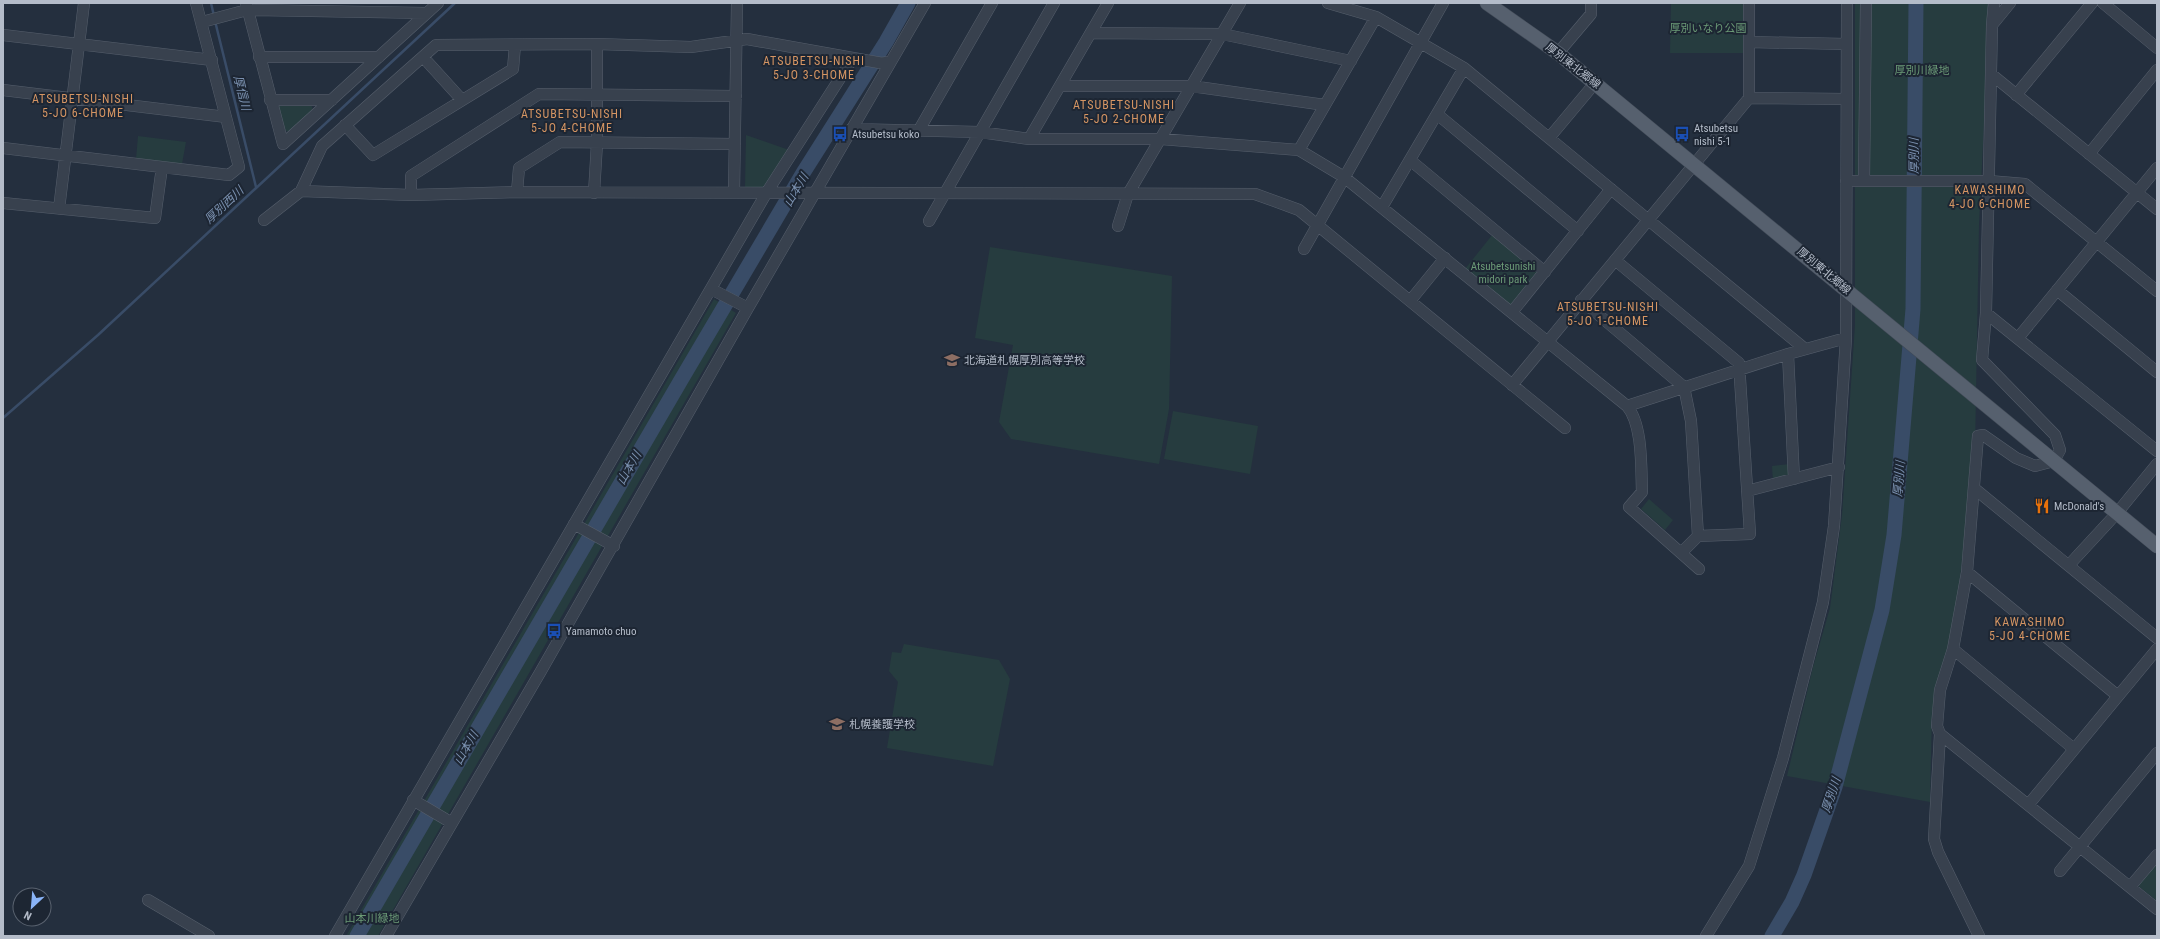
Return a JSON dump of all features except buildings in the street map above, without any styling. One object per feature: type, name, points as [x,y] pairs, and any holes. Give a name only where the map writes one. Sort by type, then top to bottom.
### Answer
[{"type":"main road","name":"厚別東北郷線","points":[[1487,3],[1558,53],[2157,546]]},
{"type":"street","points":[[59,209],[84,3]]},
{"type":"street","points":[[3,148],[229,175],[239,167],[212,60],[206,21],[196,3]]},
{"type":"street","points":[[246,7],[282,144],[438,3]]},
{"type":"street","points":[[734,192],[737,3]]},
{"type":"street","points":[[386,936],[614,546],[851,129],[886,62],[925,3]]},
{"type":"street","points":[[919,130],[992,3]]},
{"type":"street","points":[[928,221],[1054,3]]},
{"type":"street","points":[[1029,139],[1092,33],[1108,3]]},
{"type":"street","points":[[1118,226],[1128,194],[1240,3]]},
{"type":"street","points":[[1328,3],[1376,17],[1464,68],[1805,349]]},
{"type":"street","points":[[1304,249],[1316,225],[1443,3]]},
{"type":"street","points":[[1558,53],[1591,14],[1591,3]]},
{"type":"street","points":[[1512,385],[1749,98],[1749,3]]},
{"type":"street","points":[[1706,936],[1749,866],[1782,758],[1823,602],[1834,526],[1839,467],[1846,338],[1847,3]]},
{"type":"street","points":[[1866,3],[1868,180]]},
{"type":"street","points":[[1979,936],[1938,852],[1934,839],[1940,734],[1937,726],[1940,690],[1953,649],[1967,572],[1975,489],[1978,436],[1983,435],[2016,458],[2035,466],[2054,461],[2060,450],[2055,435],[1982,360],[1986,313],[1992,25],[1994,3]]},
{"type":"street","points":[[1992,25],[2010,3]]},
{"type":"street","points":[[2016,94],[2092,3]]},
{"type":"street","points":[[2103,3],[2157,48]]},
{"type":"street","points":[[206,21],[222,17],[246,7],[357,7],[427,13]]},
{"type":"street","points":[[1299,150],[1376,17]]},
{"type":"street","points":[[1092,33],[1222,34],[1351,61]]},
{"type":"street","points":[[3,35],[212,60]]},
{"type":"street","points":[[264,220],[301,191],[322,146],[436,45],[597,44],[691,47],[736,39],[746,39],[858,59],[886,62]]},
{"type":"street","points":[[1749,42],[1846,44]]},
{"type":"street","points":[[594,193],[597,143],[597,44]]},
{"type":"street","points":[[345,125],[373,155],[513,69],[515,45]]},
{"type":"street","points":[[259,57],[378,57]]},
{"type":"street","points":[[423,57],[462,100]]},
{"type":"street","points":[[334,936],[416,802],[715,290],[770,192],[858,59]]},
{"type":"street","points":[[1382,207],[1464,68]]},
{"type":"street","points":[[2089,154],[2157,70]]},
{"type":"street","points":[[1991,74],[2157,210]]},
{"type":"street","points":[[1549,138],[1595,83]]},
{"type":"street","points":[[1061,86],[1192,86],[1325,105]]},
{"type":"street","points":[[3,90],[226,117]]},
{"type":"street","points":[[411,195],[411,176],[539,94],[736,96]]},
{"type":"street","points":[[1749,98],[1846,99]]},
{"type":"street","points":[[270,100],[332,100]]},
{"type":"street","points":[[1436,114],[1578,231]]},
{"type":"street","points":[[851,129],[980,132],[1029,139],[1161,139],[1299,150],[1344,177],[1627,406],[1633,413],[1640,445],[1642,492],[1629,507],[1699,569]]},
{"type":"street","points":[[517,192],[519,168],[560,142],[735,144]]},
{"type":"street","points":[[1410,160],[1545,272]]},
{"type":"street","points":[[3,203],[155,218],[162,167]]},
{"type":"street","points":[[2018,338],[2157,168]]},
{"type":"street","points":[[1846,181],[2020,182],[2030,186],[2157,291]]},
{"type":"street","points":[[1512,312],[1612,189]]},
{"type":"street","points":[[301,191],[411,195],[517,192],[1255,194],[1299,210],[1565,428]]},
{"type":"street","points":[[1410,301],[1445,258]]},
{"type":"street","points":[[1615,260],[1739,363],[1750,534],[1698,536],[1681,552]]},
{"type":"street","points":[[715,290],[748,308]]},
{"type":"street","points":[[2057,290],[2157,372]]},
{"type":"street","points":[[1581,300],[1684,387],[1691,421],[1698,536]]},
{"type":"street","points":[[1986,313],[2157,451]]},
{"type":"street","points":[[1627,406],[1739,369],[1846,338]]},
{"type":"street","points":[[1788,354],[1794,479]]},
{"type":"street","points":[[2069,565],[2117,513],[2157,464]]},
{"type":"street","points":[[1747,491],[1839,467]]},
{"type":"street","points":[[1975,489],[2157,638]]},
{"type":"street","points":[[577,525],[614,546]]},
{"type":"street","points":[[1967,572],[2118,696]]},
{"type":"street","points":[[1953,649],[2074,749]]},
{"type":"street","points":[[2029,804],[2157,649]]},
{"type":"street","points":[[1940,734],[2029,804],[2157,909]]},
{"type":"street","points":[[2060,871],[2157,753]]},
{"type":"street","points":[[416,802],[452,823]]},
{"type":"street","points":[[2130,887],[2157,855]]},
{"type":"street","points":[[148,900],[209,936]]},
{"type":"green space","name":"厚別いなり公園","points":[[1671,3],[1745,3],[1745,53],[1670,53]]},
{"type":"green space","name":"厚別川緑地","points":[[1855,3],[1990,3],[1979,225],[1975,450],[1953,639],[1932,712],[1930,802],[1787,776],[1813,667],[1830,608],[1842,515],[1855,325]]},
{"type":"green space","points":[[280,104],[311,104],[313,110],[289,132],[284,130],[278,108]]},
{"type":"green space","points":[[746,135],[789,150],[767,188],[745,188]]},
{"type":"green space","points":[[138,136],[186,142],[182,164],[136,159]]},
{"type":"green space","name":"Atsubetsunishi midori park","points":[[1493,234],[1539,273],[1512,307],[1465,269]]},
{"type":"green space","points":[[990,247],[1172,276],[1169,409],[1159,464],[1011,439],[999,422],[1013,345],[975,338]]},
{"type":"green space","name":"山本川緑地","points":[[714,299],[736,313],[378,936],[346,936]]},
{"type":"green space","points":[[1173,411],[1258,426],[1250,474],[1164,459]]},
{"type":"green space","points":[[1790,464],[1791,475],[1773,482],[1772,466]]},
{"type":"green space","points":[[1649,499],[1673,520],[1665,530],[1641,509]]},
{"type":"green space","points":[[904,644],[999,660],[1010,679],[993,766],[887,748],[898,682],[889,671],[892,652],[901,653]]},
{"type":"green space","points":[[2157,861],[2157,901],[2137,885]]},
{"type":"waterway","name":"厚信川","points":[[211,3],[214,16]]},
{"type":"waterway","name":"厚別西川","points":[[3,418],[98,335],[455,3]]},
{"type":"waterway","name":"山本川","points":[[357,936],[803,173],[886,42],[908,3]]},
{"type":"waterway","name":"厚別川","points":[[1772,936],[1792,902],[1804,875],[1835,787],[1882,610],[1894,535],[1913,309],[1916,3]]},
{"type":"waterway","name":"厚信川","points":[[215,21],[256,187]]},
{"type":"place","name":"Atsubetsu koko","points":[[840,134]]},
{"type":"place","name":"Atsubetsu nishi 5-1","points":[[1682,134]]},
{"type":"place","name":"北海道札幌厚別高等学校","points":[[952,360]]},
{"type":"place","name":"McDonald's","points":[[2042,506]]},
{"type":"place","name":"Yamamoto chuo","points":[[554,631]]},
{"type":"place","name":"札幌養護学校","points":[[837,724]]},
{"type":"district","name":"ATSUBETSU-NISHI 5-JO 3-CHOME","points":[[814,68]]},
{"type":"district","name":"ATSUBETSU-NISHI 5-JO 6-CHOME","points":[[83,106]]},
{"type":"district","name":"ATSUBETSU-NISHI 5-JO 2-CHOME","points":[[1124,112]]},
{"type":"district","name":"ATSUBETSU-NISHI 5-JO 4-CHOME","points":[[572,121]]},
{"type":"district","name":"KAWASHIMO 4-JO 6-CHOME","points":[[1990,197]]},
{"type":"district","name":"ATSUBETSU-NISHI 5-JO 1-CHOME","points":[[1608,314]]},
{"type":"district","name":"KAWASHIMO 5-JO 4-CHOME","points":[[2030,629]]}]
